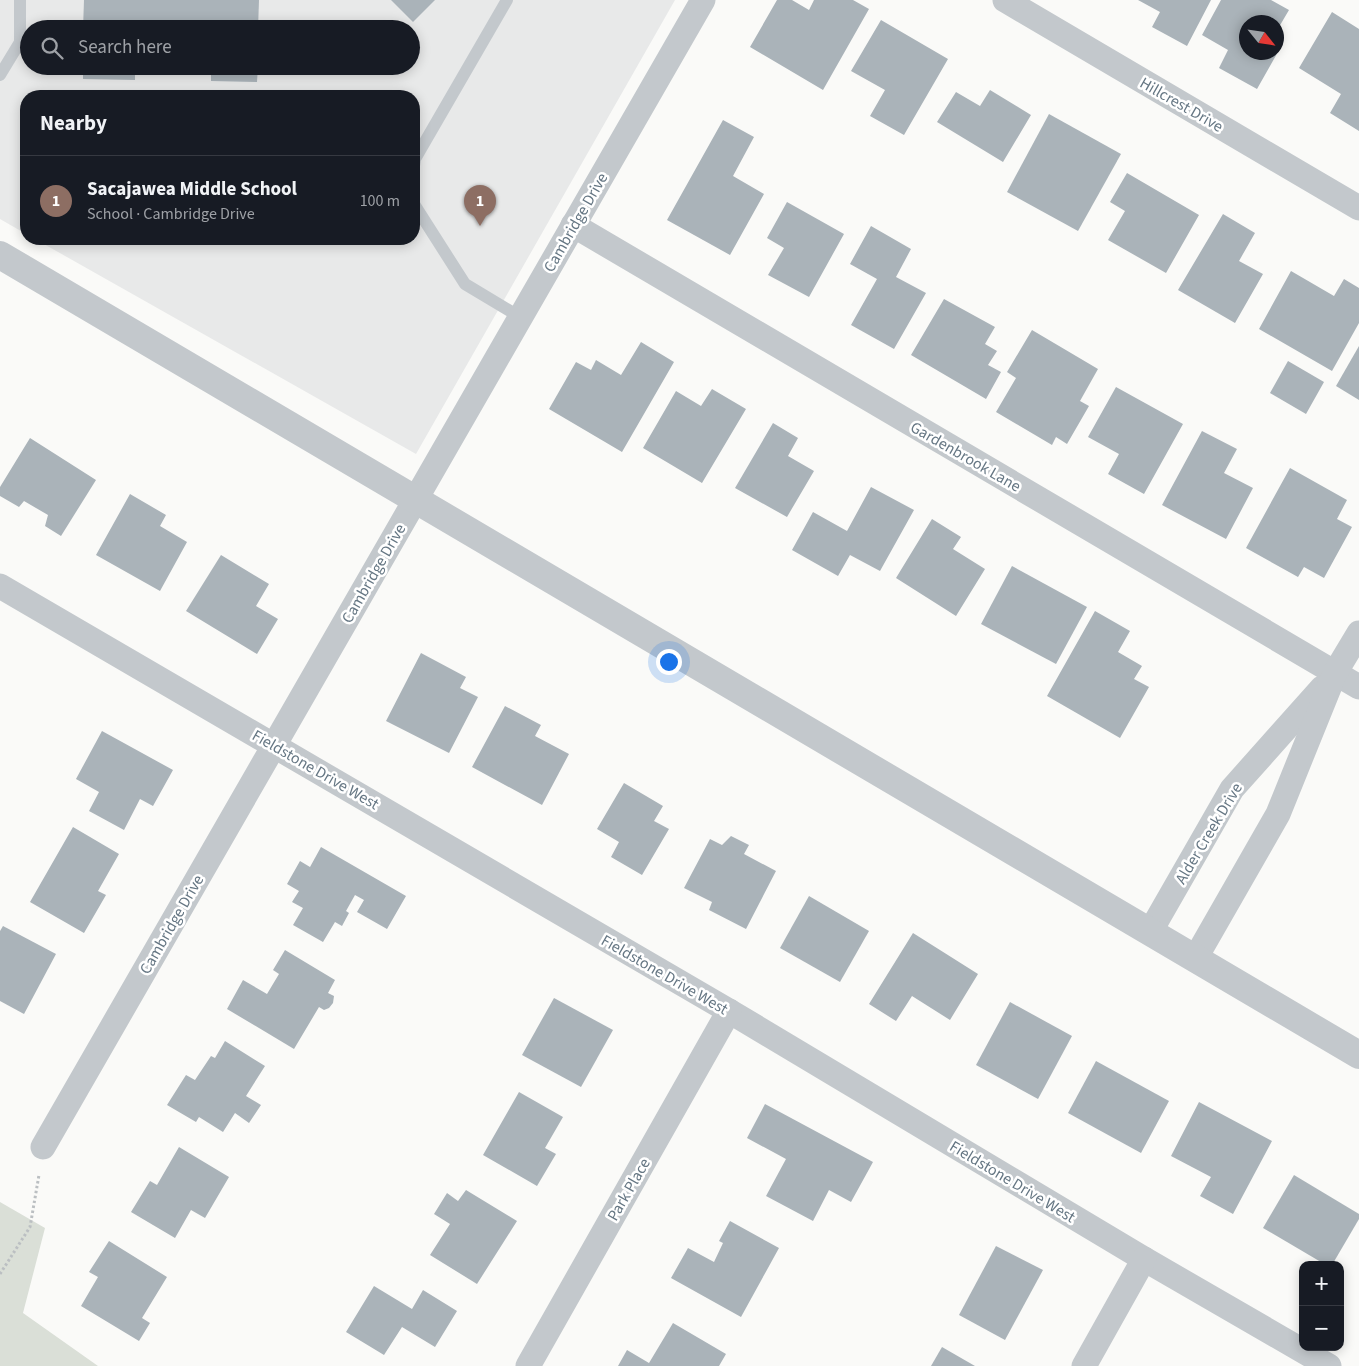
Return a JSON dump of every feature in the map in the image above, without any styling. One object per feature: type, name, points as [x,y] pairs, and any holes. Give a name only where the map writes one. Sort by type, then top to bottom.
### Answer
[{"type":"street","name":"Cambridge Drive","points":[[43,1147],[703,0]]},
{"type":"street","name":"Hillcrest Drive","points":[[1004,0],[1359,208]]},
{"type":"street","name":"Gardenbrook Lane","points":[[573,225],[1359,687]]},
{"type":"street","points":[[0,255],[1359,1055]]},
{"type":"street","name":"Fieldstone Drive West","points":[[0,586],[729,1012],[1144,1259],[1329,1366]]},
{"type":"street","name":"Alder Creek Drive","points":[[1195,959],[1278,814],[1335,673],[1359,633]]},
{"type":"street","name":"Alder Creek Drive","points":[[1150,932],[1232,789],[1335,673]]},
{"type":"street","name":"Park Place","points":[[528,1366],[729,1012]]},
{"type":"street","points":[[1084,1366],[1144,1259]]},
{"type":"lane","points":[[0,75],[20,42],[20,0]]},
{"type":"lane","points":[[420,150],[507,0]]},
{"type":"lane","points":[[420,213],[465,284],[520,317]]},
{"type":"path","points":[[0,1274],[30,1227],[43,1147]]},
{"type":"shaded area","points":[[0,0],[675,0],[416,454],[46,245],[420,245],[420,90],[20,90],[20,231],[0,219]]},
{"type":"shaded area","points":[[0,1202],[45,1228],[23,1313],[98,1366],[0,1366]]},
{"type":"building","points":[[84,0],[259,0],[258,20],[83,20]]},
{"type":"building","points":[[391,0],[435,0],[415,20],[411,20]]},
{"type":"building","points":[[777,0],[792,0],[809,10],[814,0],[853,0],[869,9],[823,90],[750,47]]},
{"type":"building","points":[[1138,0],[1211,0],[1187,46],[1152,27],[1160,12]]},
{"type":"building","points":[[1221,0],[1271,0],[1289,10],[1284,18],[1284,15],[1239,15],[1239,60],[1273,60],[1257,89],[1219,68],[1228,50],[1202,35]]},
{"type":"building","points":[[1332,12],[1359,29],[1359,131],[1330,113],[1341,94],[1299,68]]},
{"type":"building","points":[[881,20],[948,59],[904,135],[870,116],[885,90],[851,71]]},
{"type":"building","points":[[83,75],[135,75],[135,80],[83,79]]},
{"type":"building","points":[[211,75],[257,75],[257,82],[211,81]]},
{"type":"building","points":[[990,90],[1031,115],[1003,162],[937,122],[956,92],[980,106]]},
{"type":"building","points":[[1049,114],[1121,154],[1078,231],[1007,192]]},
{"type":"building","points":[[723,120],[754,137],[733,176],[764,194],[730,255],[667,220]]},
{"type":"building","points":[[1127,173],[1199,215],[1166,273],[1108,240],[1125,211],[1110,202]]},
{"type":"building","points":[[787,202],[844,234],[809,297],[768,275],[784,248],[767,238]]},
{"type":"building","points":[[1223,214],[1255,233],[1239,261],[1263,274],[1235,323],[1178,290]]},
{"type":"building","points":[[871,226],[911,249],[896,277],[926,293],[894,349],[851,325],[877,279],[850,264]]},
{"type":"building","points":[[1291,271],[1334,296],[1344,279],[1359,288],[1359,323],[1332,371],[1259,329]]},
{"type":"building","points":[[944,299],[995,327],[985,344],[997,351],[988,365],[1001,372],[986,399],[911,355]]},
{"type":"building","points":[[1032,330],[1098,369],[1080,401],[1089,406],[1067,444],[1056,437],[1052,445],[996,412],[1016,378],[1007,372]]},
{"type":"building","points":[[641,342],[674,362],[622,452],[549,409],[576,362],[591,370],[596,360],[621,375]]},
{"type":"building","points":[[1359,346],[1359,400],[1336,386]]},
{"type":"building","points":[[1288,361],[1324,382],[1306,414],[1270,393]]},
{"type":"building","points":[[1116,387],[1183,424],[1144,494],[1108,474],[1119,454],[1088,437]]},
{"type":"building","points":[[712,389],[746,409],[702,483],[643,448],[676,391],[701,406]]},
{"type":"building","points":[[773,423],[798,438],[788,456],[814,471],[787,517],[735,488]]},
{"type":"building","points":[[1202,431],[1237,449],[1224,473],[1253,488],[1226,539],[1162,505]]},
{"type":"building","points":[[30,438],[96,480],[61,536],[45,526],[48,515],[24,501],[19,507],[0,496],[0,487]]},
{"type":"building","points":[[1290,468],[1347,500],[1337,519],[1352,527],[1324,578],[1304,567],[1298,577],[1246,548]]},
{"type":"building","points":[[871,487],[914,510],[880,571],[850,555],[838,576],[792,550],[813,512],[847,531]]},
{"type":"building","points":[[130,494],[166,515],[160,526],[187,542],[160,591],[96,555]]},
{"type":"building","points":[[932,519],[961,537],[953,549],[985,569],[956,616],[896,578]]},
{"type":"building","points":[[221,555],[269,584],[256,606],[278,619],[257,654],[186,611]]},
{"type":"building","points":[[1012,566],[1087,607],[1056,664],[981,624]]},
{"type":"building","points":[[1095,611],[1130,631],[1118,652],[1142,666],[1134,679],[1149,687],[1120,738],[1047,696]]},
{"type":"building","points":[[421,653],[466,677],[460,688],[478,697],[449,753],[386,721]]},
{"type":"building","points":[[505,706],[541,725],[535,736],[569,754],[542,805],[472,767]]},
{"type":"building","points":[[102,731],[173,770],[153,806],[140,799],[124,830],[89,811],[99,792],[76,779]]},
{"type":"building","points":[[624,783],[663,806],[654,821],[669,829],[642,875],[611,857],[619,842],[597,829]]},
{"type":"building","points":[[73,827],[119,854],[98,891],[106,895],[84,933],[30,902]]},
{"type":"building","points":[[731,836],[749,845],[744,854],[776,871],[746,929],[709,910],[712,902],[684,888],[710,839],[722,845]]},
{"type":"building","points":[[321,847],[406,896],[387,929],[357,912],[364,900],[355,895],[346,911],[349,913],[342,926],[335,922],[323,942],[293,925],[303,908],[292,902],[299,891],[287,884],[300,861],[310,867]]},
{"type":"building","points":[[809,896],[869,931],[840,982],[780,948]]},
{"type":"building","points":[[3,926],[56,954],[24,1014],[0,1001],[0,931]]},
{"type":"building","points":[[913,933],[978,974],[950,1020],[912,996],[896,1021],[869,1004]]},
{"type":"building","points":[[285,950],[335,980],[328,993],[334,996],[333,1003],[324,1010],[319,1007],[294,1049],[227,1009],[243,980],[267,994],[279,974],[273,970]]},
{"type":"building","points":[[554,998],[613,1030],[581,1087],[522,1055]]},
{"type":"building","points":[[1010,1002],[1072,1036],[1038,1099],[976,1065]]},
{"type":"building","points":[[225,1041],[265,1066],[246,1096],[261,1105],[249,1123],[235,1113],[223,1132],[199,1117],[196,1122],[167,1105],[186,1075],[195,1080],[211,1056],[215,1058]]},
{"type":"building","points":[[1096,1061],[1169,1101],[1141,1153],[1068,1113]]},
{"type":"building","points":[[519,1092],[563,1117],[545,1148],[556,1154],[537,1186],[483,1155]]},
{"type":"building","points":[[1199,1102],[1272,1141],[1233,1214],[1200,1196],[1211,1177],[1171,1156]]},
{"type":"building","points":[[765,1104],[873,1162],[851,1202],[829,1190],[813,1221],[766,1196],[786,1159],[747,1138]]},
{"type":"building","points":[[179,1147],[229,1177],[205,1218],[191,1210],[175,1238],[131,1212],[150,1181],[157,1185]]},
{"type":"building","points":[[1294,1175],[1359,1214],[1359,1219],[1334,1261],[1319,1261],[1263,1228]]},
{"type":"building","points":[[466,1190],[517,1221],[477,1284],[430,1255],[450,1224],[434,1214],[447,1193],[458,1201]]},
{"type":"building","points":[[730,1221],[779,1248],[741,1317],[671,1278],[688,1248],[714,1262],[723,1243],[719,1241]]},
{"type":"building","points":[[109,1241],[167,1277],[142,1318],[150,1323],[139,1341],[81,1306],[98,1277],[89,1272]]},
{"type":"building","points":[[996,1246],[1043,1270],[1005,1340],[959,1315]]},
{"type":"building","points":[[374,1286],[412,1309],[423,1290],[457,1311],[435,1347],[402,1327],[384,1355],[346,1332]]},
{"type":"building","points":[[673,1323],[726,1354],[719,1366],[618,1366],[627,1350],[649,1363]]},
{"type":"building","points":[[942,1347],[975,1366],[931,1366]]},
{"type":"place","name":"Sacajawea Middle School","points":[[480,226]]}]
